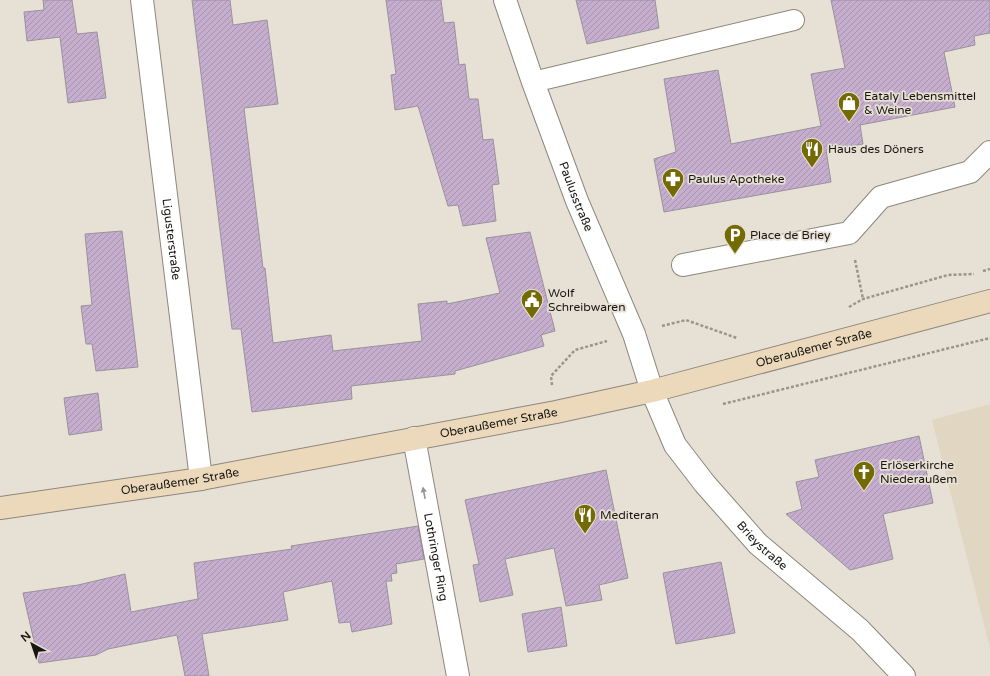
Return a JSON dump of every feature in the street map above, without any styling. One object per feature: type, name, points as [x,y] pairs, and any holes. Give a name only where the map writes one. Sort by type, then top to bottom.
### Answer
[{"type":"main road","name":"Oberaußemer Straße","points":[[0,508],[201,479],[556,412],[652,391],[990,302]]},
{"type":"street","name":"Ligusterstraße","points":[[142,0],[201,479]]},
{"type":"street","name":"Paulusstraße","points":[[505,0],[533,82],[577,201],[634,334],[652,391]]},
{"type":"street","points":[[683,265],[849,233],[881,197],[970,172],[990,152]]},
{"type":"street","name":"Brieystraße","points":[[652,391],[675,445],[710,490],[758,544],[860,630],[904,676]]},
{"type":"street","name":"Lothringer Ring","points":[[414,438],[440,572],[458,676]]},
{"type":"lane","points":[[533,82],[794,20]]},
{"type":"path","points":[[849,233],[863,299]]},
{"type":"path","points":[[753,397],[990,338]]},
{"type":"shaded area","points":[[990,404],[990,648],[932,420]]},
{"type":"building","points":[[43,0],[72,0],[77,34],[97,32],[106,98],[68,103],[60,37],[27,41],[24,12],[44,10]]},
{"type":"building","points":[[192,0],[230,0],[233,25],[267,20],[278,104],[244,108],[263,268],[265,268],[273,343],[331,335],[333,351],[422,341],[418,304],[447,301],[447,304],[500,293],[486,238],[530,232],[555,331],[541,335],[544,346],[455,371],[455,374],[351,386],[352,399],[252,412],[241,329],[232,329]]},
{"type":"building","points":[[386,0],[441,0],[444,23],[454,22],[459,65],[465,64],[469,99],[478,99],[483,140],[493,139],[499,184],[492,185],[496,221],[463,226],[458,205],[448,206],[418,106],[395,110],[391,75],[396,74]]},
{"type":"building","points":[[576,0],[655,0],[659,28],[587,44]]},
{"type":"building","points":[[831,0],[990,0],[990,33],[974,36],[975,45],[944,52],[955,107],[860,125],[863,144],[826,150],[831,182],[664,212],[654,159],[676,152],[664,79],[718,70],[731,144],[821,126],[811,74],[845,68]]},
{"type":"building","points":[[122,231],[138,367],[96,371],[92,344],[86,344],[81,306],[92,305],[85,234]]},
{"type":"building","points":[[98,393],[102,430],[69,435],[64,398]]},
{"type":"building","name":"Erlöserkirche Niederaußem","points":[[919,436],[933,503],[883,514],[893,559],[850,570],[786,514],[802,509],[796,482],[819,477],[815,460]]},
{"type":"building","points":[[606,470],[628,578],[599,585],[602,600],[566,606],[554,548],[505,559],[513,595],[480,602],[473,565],[479,564],[465,500]]},
{"type":"building","points":[[418,526],[424,559],[396,564],[397,573],[391,574],[392,581],[386,581],[392,624],[352,632],[350,622],[339,623],[332,581],[283,592],[288,620],[202,634],[209,676],[185,676],[177,635],[108,649],[96,655],[39,663],[23,593],[78,585],[125,574],[131,612],[198,599],[194,563],[292,549],[291,546]]},
{"type":"building","points":[[721,562],[735,633],[676,644],[663,573]]},
{"type":"building","points":[[561,607],[567,646],[528,652],[522,614]]},
{"type":"place","name":"Eataly Lebensmittel & Weine","points":[[849,122]]},
{"type":"place","name":"Haus des Döners","points":[[812,168]]},
{"type":"place","name":"Paulus Apotheke","points":[[673,198]]},
{"type":"place","name":"Place de Briey","points":[[735,254]]},
{"type":"place","name":"Wolf Schreibwaren","points":[[532,320]]},
{"type":"place","name":"Erlöserkirche Niederaußem","points":[[864,492]]},
{"type":"place","name":"Mediteran","points":[[585,534]]}]
